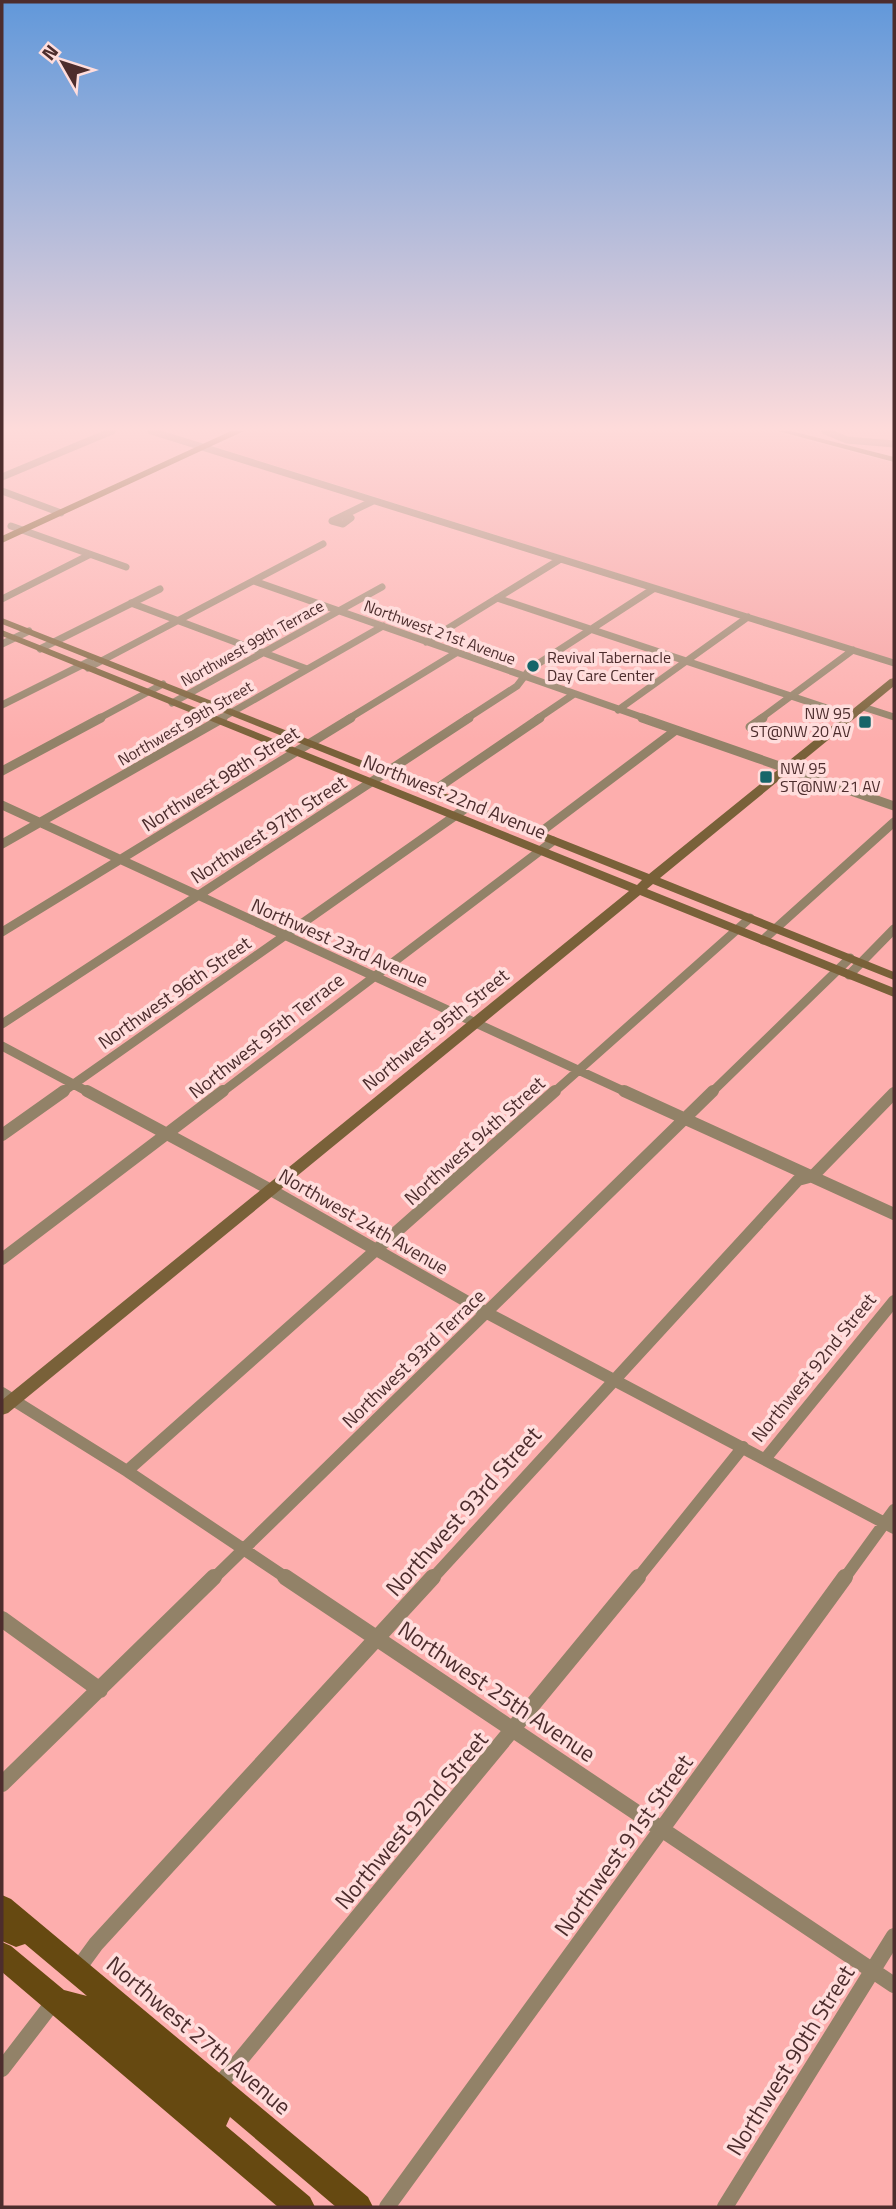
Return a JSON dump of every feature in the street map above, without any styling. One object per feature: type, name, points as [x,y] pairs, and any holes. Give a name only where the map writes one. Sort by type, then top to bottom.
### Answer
[{"type":"main road","name":"Northwest 22nd Avenue","points":[[2,621],[894,976]]},
{"type":"main road","name":"Northwest 22nd Avenue","points":[[2,633],[894,993]]},
{"type":"main road","name":"Northwest 95th Street","points":[[5,1401],[271,1190],[894,681]]},
{"type":"main road","name":"Northwest 27th Avenue","points":[[2,1908],[15,1929],[76,1971],[358,2207]]},
{"type":"main road","points":[[2,1955],[300,2207]]},
{"type":"main road","points":[[55,2000],[87,2010],[171,2081],[185,2088],[216,2089],[218,2110],[209,2130]]},
{"type":"street","points":[[27,534],[126,567]]},
{"type":"street","points":[[477,534],[894,663]]},
{"type":"street","points":[[2,705],[178,621],[323,544]]},
{"type":"street","points":[[2,599],[89,555]]},
{"type":"street","points":[[426,642],[559,560]]},
{"type":"street","name":"Northwest 21st Avenue","points":[[254,580],[894,806]]},
{"type":"street","name":"Northwest 99th Terrace","points":[[172,703],[382,587]]},
{"type":"street","points":[[40,649],[160,589]]},
{"type":"street","name":"Northwest 97th Street","points":[[2,1024],[517,686],[530,669],[653,589]]},
{"type":"street","points":[[497,598],[589,631],[851,716]]},
{"type":"street","points":[[131,603],[307,669]]},
{"type":"street","points":[[618,710],[748,617]]},
{"type":"street","name":"Northwest 99th Street","points":[[2,844],[383,626]]},
{"type":"street","points":[[2,644],[29,631]]},
{"type":"street","points":[[750,727],[853,650]]},
{"type":"street","name":"Northwest 98th Street","points":[[2,932],[456,653]]},
{"type":"street","name":"Northwest 99th Terrace","points":[[2,771],[163,684]]},
{"type":"street","points":[[433,791],[575,694]]},
{"type":"street","points":[[863,707],[894,717]]},
{"type":"street","points":[[537,834],[676,730]]},
{"type":"street","points":[[884,802],[894,793]]},
{"type":"street","name":"Northwest 23rd Avenue","points":[[2,805],[197,897],[894,1214]]},
{"type":"street","name":"Northwest 96th Street","points":[[2,1135],[470,806]]},
{"type":"street","points":[[763,940],[894,822]]},
{"type":"street","name":"Northwest 95th Terrace","points":[[2,1259],[553,841]]},
{"type":"street","name":"Northwest 94th Street","points":[[127,1471],[750,918]]},
{"type":"street","name":"Northwest 93rd Terrace","points":[[2,1784],[245,1550],[684,1119],[856,960],[894,929]]},
{"type":"street","name":"Northwest 24th Avenue","points":[[2,1046],[271,1190],[487,1313],[743,1447],[891,1520]]},
{"type":"street","name":"Northwest 93rd Street","points":[[76,1971],[96,1944],[798,1180],[813,1176],[894,1093]]},
{"type":"street","name":"Northwest 92nd Street","points":[[765,1458],[894,1301]]},
{"type":"street","name":"Northwest 25th Avenue","points":[[5,1401],[127,1471],[894,1985]]},
{"type":"street","name":"Northwest 92nd Street","points":[[216,2089],[515,1730],[743,1447]]},
{"type":"street","name":"Northwest 91st Street","points":[[387,2207],[891,1520]]},
{"type":"street","points":[[2,1619],[100,1690]]},
{"type":"street","name":"Northwest 90th Street","points":[[725,2207],[894,1936]]},
{"type":"street","points":[[2,2069],[55,2000]]},
{"type":"shaded area","points":[[493,534],[894,534],[894,660]]},
{"type":"place","name":"Revival Tabernacle Day Care Center","points":[[533,666]]},
{"type":"place","name":"NW 95 ST@NW 20 AV","points":[[865,722]]},
{"type":"place","name":"NW 95 ST@NW 21 AV","points":[[766,777]]}]
